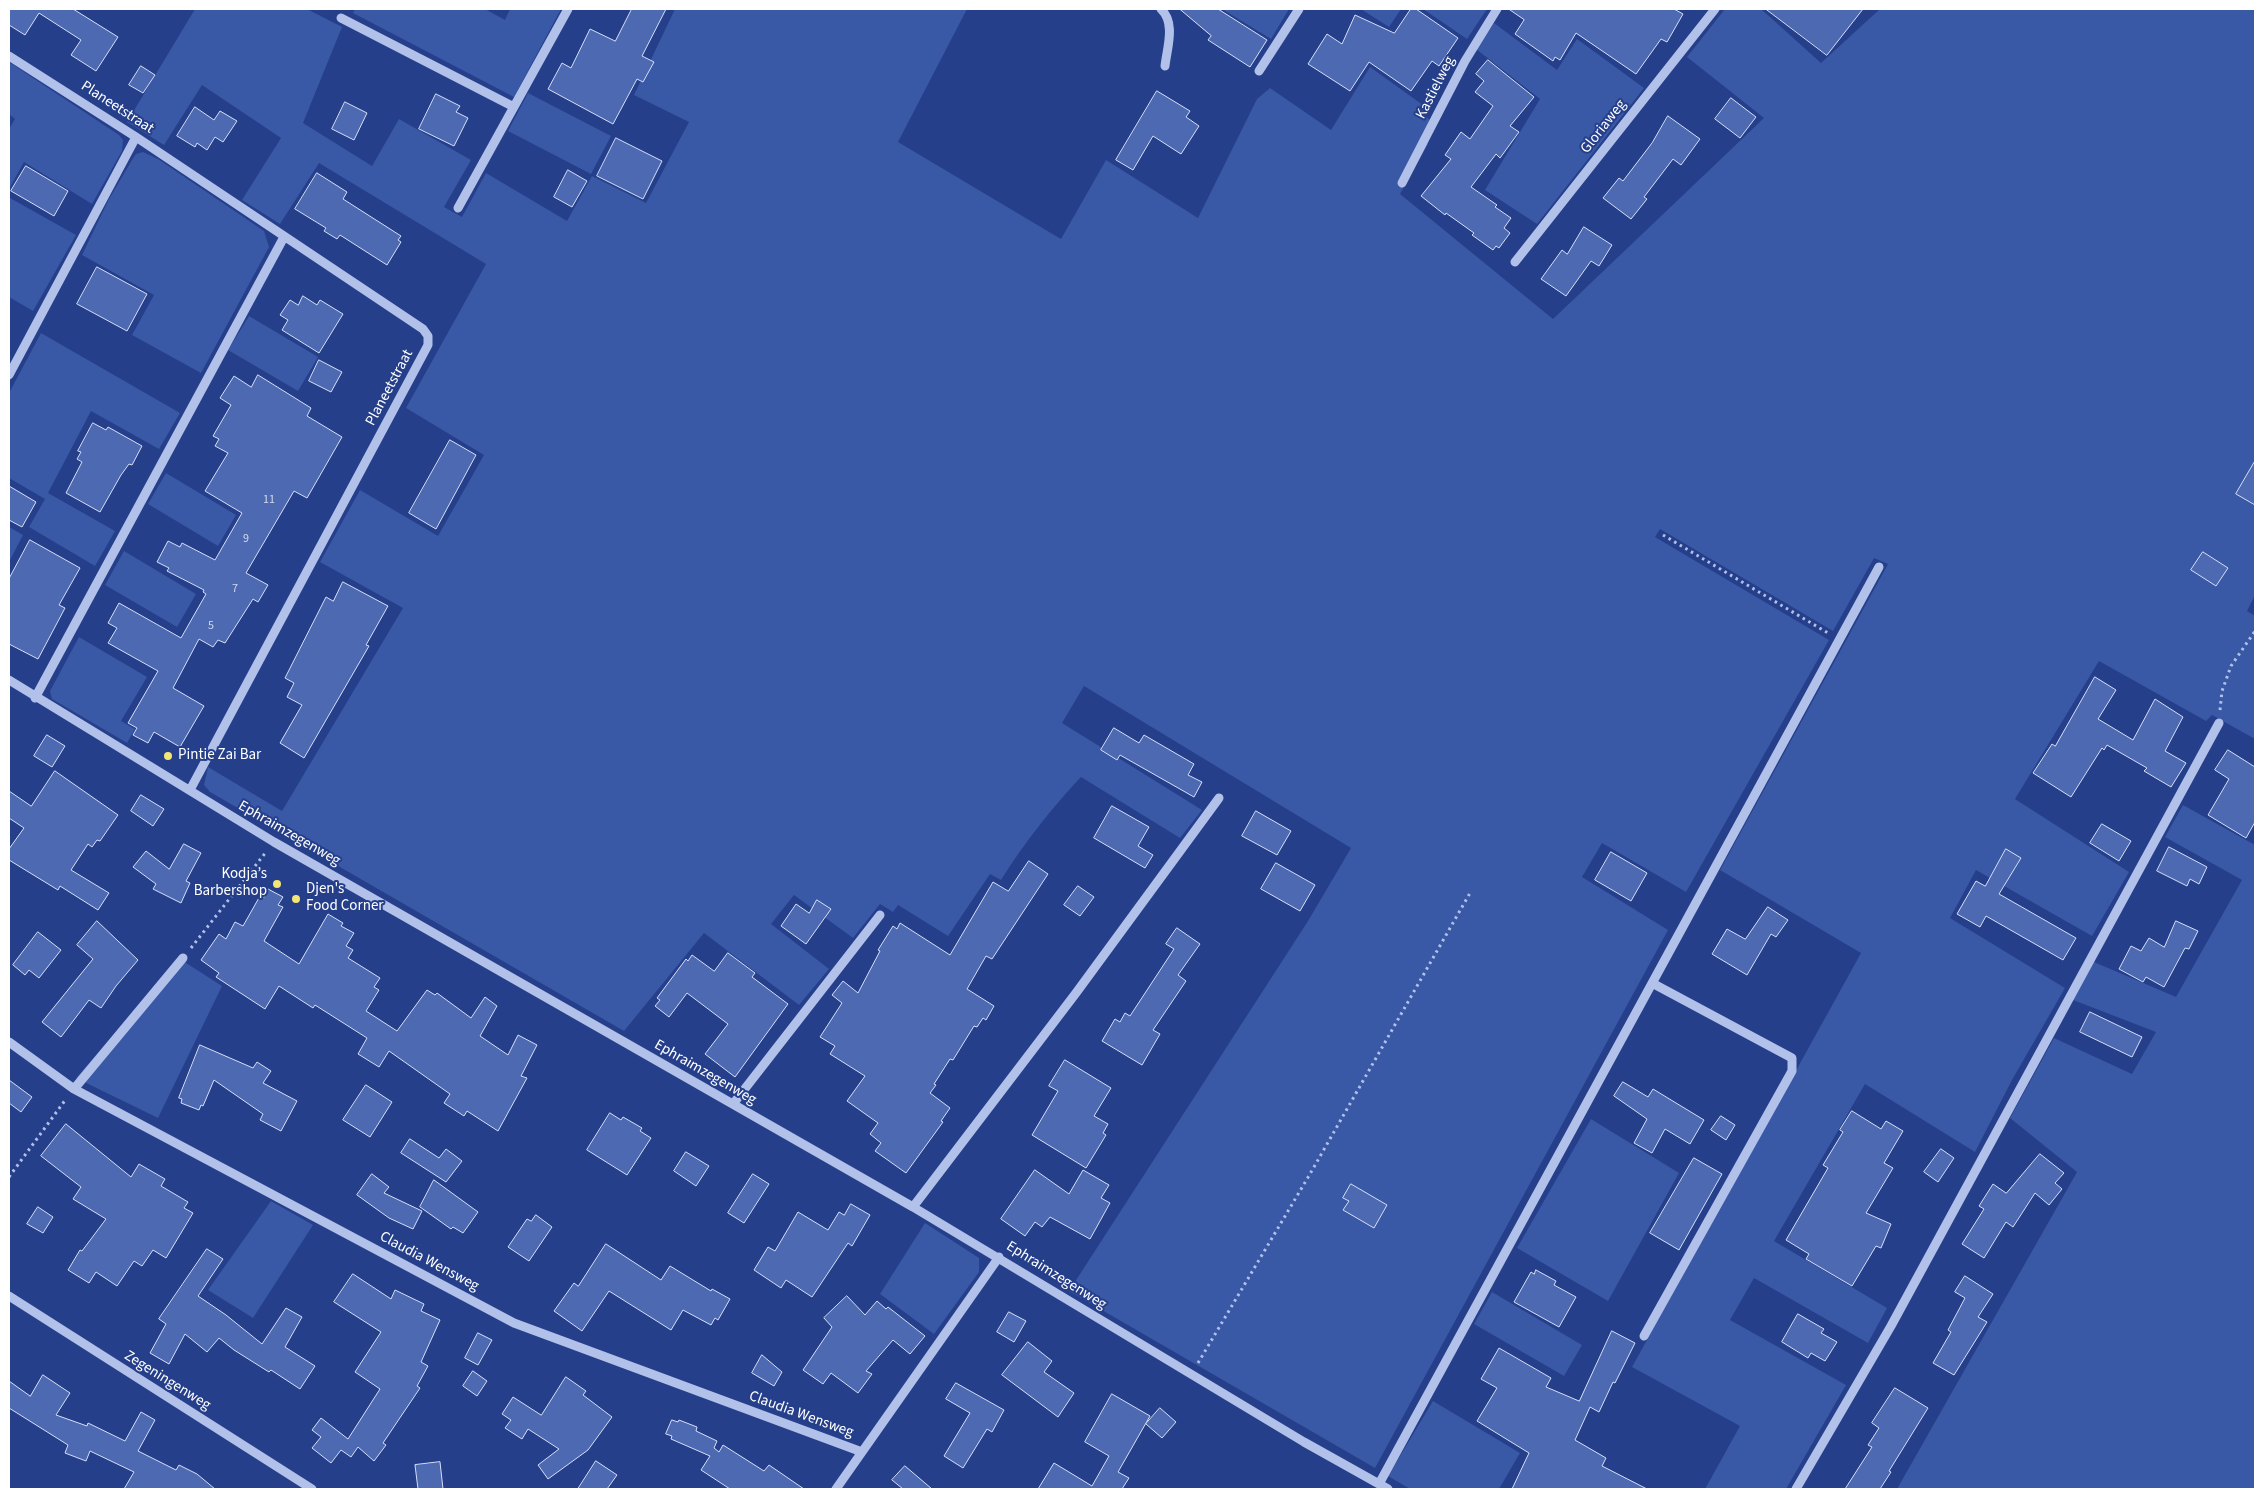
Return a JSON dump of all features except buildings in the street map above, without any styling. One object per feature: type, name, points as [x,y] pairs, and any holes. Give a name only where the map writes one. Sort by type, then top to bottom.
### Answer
[{"type":"street","points":[[458,208],[568,9]]},
{"type":"street","points":[[1161,9],[1166,13],[1170,27],[1165,66]]},
{"type":"street","points":[[1259,71],[1299,9]]},
{"type":"street","name":"Kastielweg","points":[[1402,183],[1465,61],[1497,9]]},
{"type":"street","name":"Gloriaweg","points":[[1515,262],[1715,9]]},
{"type":"street","points":[[341,18],[514,107]]},
{"type":"street","name":"Planeetstraat","points":[[9,56],[136,137],[422,329],[428,336],[428,345],[190,790]]},
{"type":"street","points":[[9,375],[136,137]]},
{"type":"street","points":[[35,698],[284,237]]},
{"type":"street","points":[[1379,1484],[1879,567]]},
{"type":"street","name":"Ephraimzegenweg","points":[[9,680],[35,698],[274,842],[913,1207],[1191,1374],[1388,1489]]},
{"type":"street","points":[[1796,1489],[1891,1326],[2219,723]]},
{"type":"street","points":[[913,1207],[1076,993],[1219,798]]},
{"type":"street","points":[[732,1104],[880,915]]},
{"type":"street","points":[[74,1088],[183,958]]},
{"type":"street","points":[[1644,1336],[1792,1071],[1794,1064],[1792,1058],[1652,982]]},
{"type":"street","name":"Claudia Wensweg","points":[[9,1042],[74,1088],[514,1323],[862,1452]]},
{"type":"street","points":[[836,1489],[999,1257]]},
{"type":"street","name":"Zegeningenweg","points":[[9,1296],[312,1489]]},
{"type":"path","points":[[1663,535],[1839,640]]},
{"type":"path","points":[[2219,723],[2222,690],[2228,674],[2255,631]]},
{"type":"path","points":[[183,958],[274,842]]},
{"type":"path","points":[[1191,1374],[1310,1174],[1470,893]]},
{"type":"path","points":[[9,1177],[74,1088]]},
{"type":"shaded area","points":[[195,9],[307,9],[342,27],[303,123],[372,166],[399,119],[471,160],[444,207],[462,217],[486,173],[567,221],[592,176],[646,203],[689,122],[634,95],[675,9],[967,9],[898,142],[1061,239],[1106,160],[1198,218],[1257,99],[1270,88],[1331,130],[1370,67],[1427,108],[1423,115],[1432,121],[1422,137],[1428,144],[1400,194],[1553,319],[1764,118],[1687,57],[1725,9],[1761,9],[1821,63],[1880,9],[2255,9],[2255,595],[2247,611],[2255,616],[2255,739],[2212,715],[2206,721],[2099,661],[2015,799],[2129,872],[2092,936],[1976,870],[1950,918],[2065,988],[2012,1080],[1975,1152],[1865,1084],[1774,1241],[1887,1308],[1868,1343],[1754,1278],[1730,1320],[1846,1385],[1786,1489],[1705,1489],[1740,1426],[1632,1367],[1861,953],[1720,870],[1888,564],[1874,558],[1833,631],[1660,529],[1655,537],[1829,640],[1686,892],[1602,843],[1582,877],[1668,930],[1375,1468],[1069,1291],[1308,921],[1351,848],[1084,686],[1062,723],[1202,810],[1180,838],[1081,777],[1038,827],[1001,880],[990,874],[948,936],[898,905],[893,912],[880,904],[853,938],[794,895],[771,924],[829,969],[799,1005],[704,933],[624,1031],[210,792],[204,785],[208,767],[282,811],[403,608],[320,562],[360,490],[438,536],[484,455],[406,408],[486,264],[319,163],[280,224],[242,200],[281,138],[202,85],[164,145],[127,122]]},
{"type":"shaded area","points":[[355,9],[485,9],[505,20],[510,9],[561,9],[514,97],[353,13]]},
{"type":"shaded area","points":[[1222,9],[1289,9],[1271,39]]},
{"type":"shaded area","points":[[1361,9],[1401,9],[1389,27]]},
{"type":"shaded area","points":[[1423,9],[1487,9],[1467,39]]},
{"type":"shaded area","points":[[1494,23],[1557,70],[1577,39],[1644,88],[1537,224],[1485,190],[1540,99],[1476,49]]},
{"type":"shaded area","points":[[9,62],[119,135],[123,140],[122,151],[92,204],[24,162],[9,189],[9,129],[15,119],[9,114]]},
{"type":"shaded area","points":[[528,93],[611,136],[591,174],[508,131]]},
{"type":"shaded area","points":[[143,152],[158,159],[264,231],[269,247],[201,373],[132,335],[154,295],[82,255],[109,199],[132,160],[136,154]]},
{"type":"shaded area","points":[[10,198],[76,235],[33,311],[9,297]]},
{"type":"shaded area","points":[[249,316],[318,357],[298,391],[228,350]]},
{"type":"shaded area","points":[[41,333],[180,413],[159,449],[91,411],[48,493],[115,531],[95,566],[29,527],[45,499],[9,478],[9,393]]},
{"type":"shaded area","points":[[166,473],[236,515],[218,546],[148,504]]},
{"type":"shaded area","points":[[9,527],[23,535],[9,562]]},
{"type":"shaded area","points":[[124,551],[196,594],[177,627],[105,585]]},
{"type":"shaded area","points":[[79,637],[147,677],[121,721],[135,729],[127,743],[52,699],[50,691]]},
{"type":"shaded area","points":[[2183,805],[2255,845],[2255,1489],[1897,1489],[2077,1172],[2010,1118],[2054,1038],[2132,1074],[2156,1032],[2073,1000],[2094,962],[2176,997],[2242,880],[2165,837]]},
{"type":"shaded area","points":[[180,959],[222,986],[158,1118],[76,1078]]},
{"type":"shaded area","points":[[1591,1119],[1679,1173],[1608,1301],[1517,1248]]},
{"type":"shaded area","points":[[271,1201],[313,1225],[253,1318],[208,1290]]},
{"type":"shaded area","points":[[925,1223],[979,1258],[979,1272],[934,1334],[880,1294]]},
{"type":"shaded area","points":[[1492,1292],[1582,1345],[1564,1376],[1474,1324]]},
{"type":"shaded area","points":[[1433,1401],[1520,1453],[1499,1489],[1410,1489],[1388,1476]]},
{"type":"place","name":"Pintie Zai Bar","points":[[168,756]]},
{"type":"place","name":"Kodja’s Barbershop","points":[[277,884]]},
{"type":"place","name":"Djen's Food Corner","points":[[296,899]]}]
